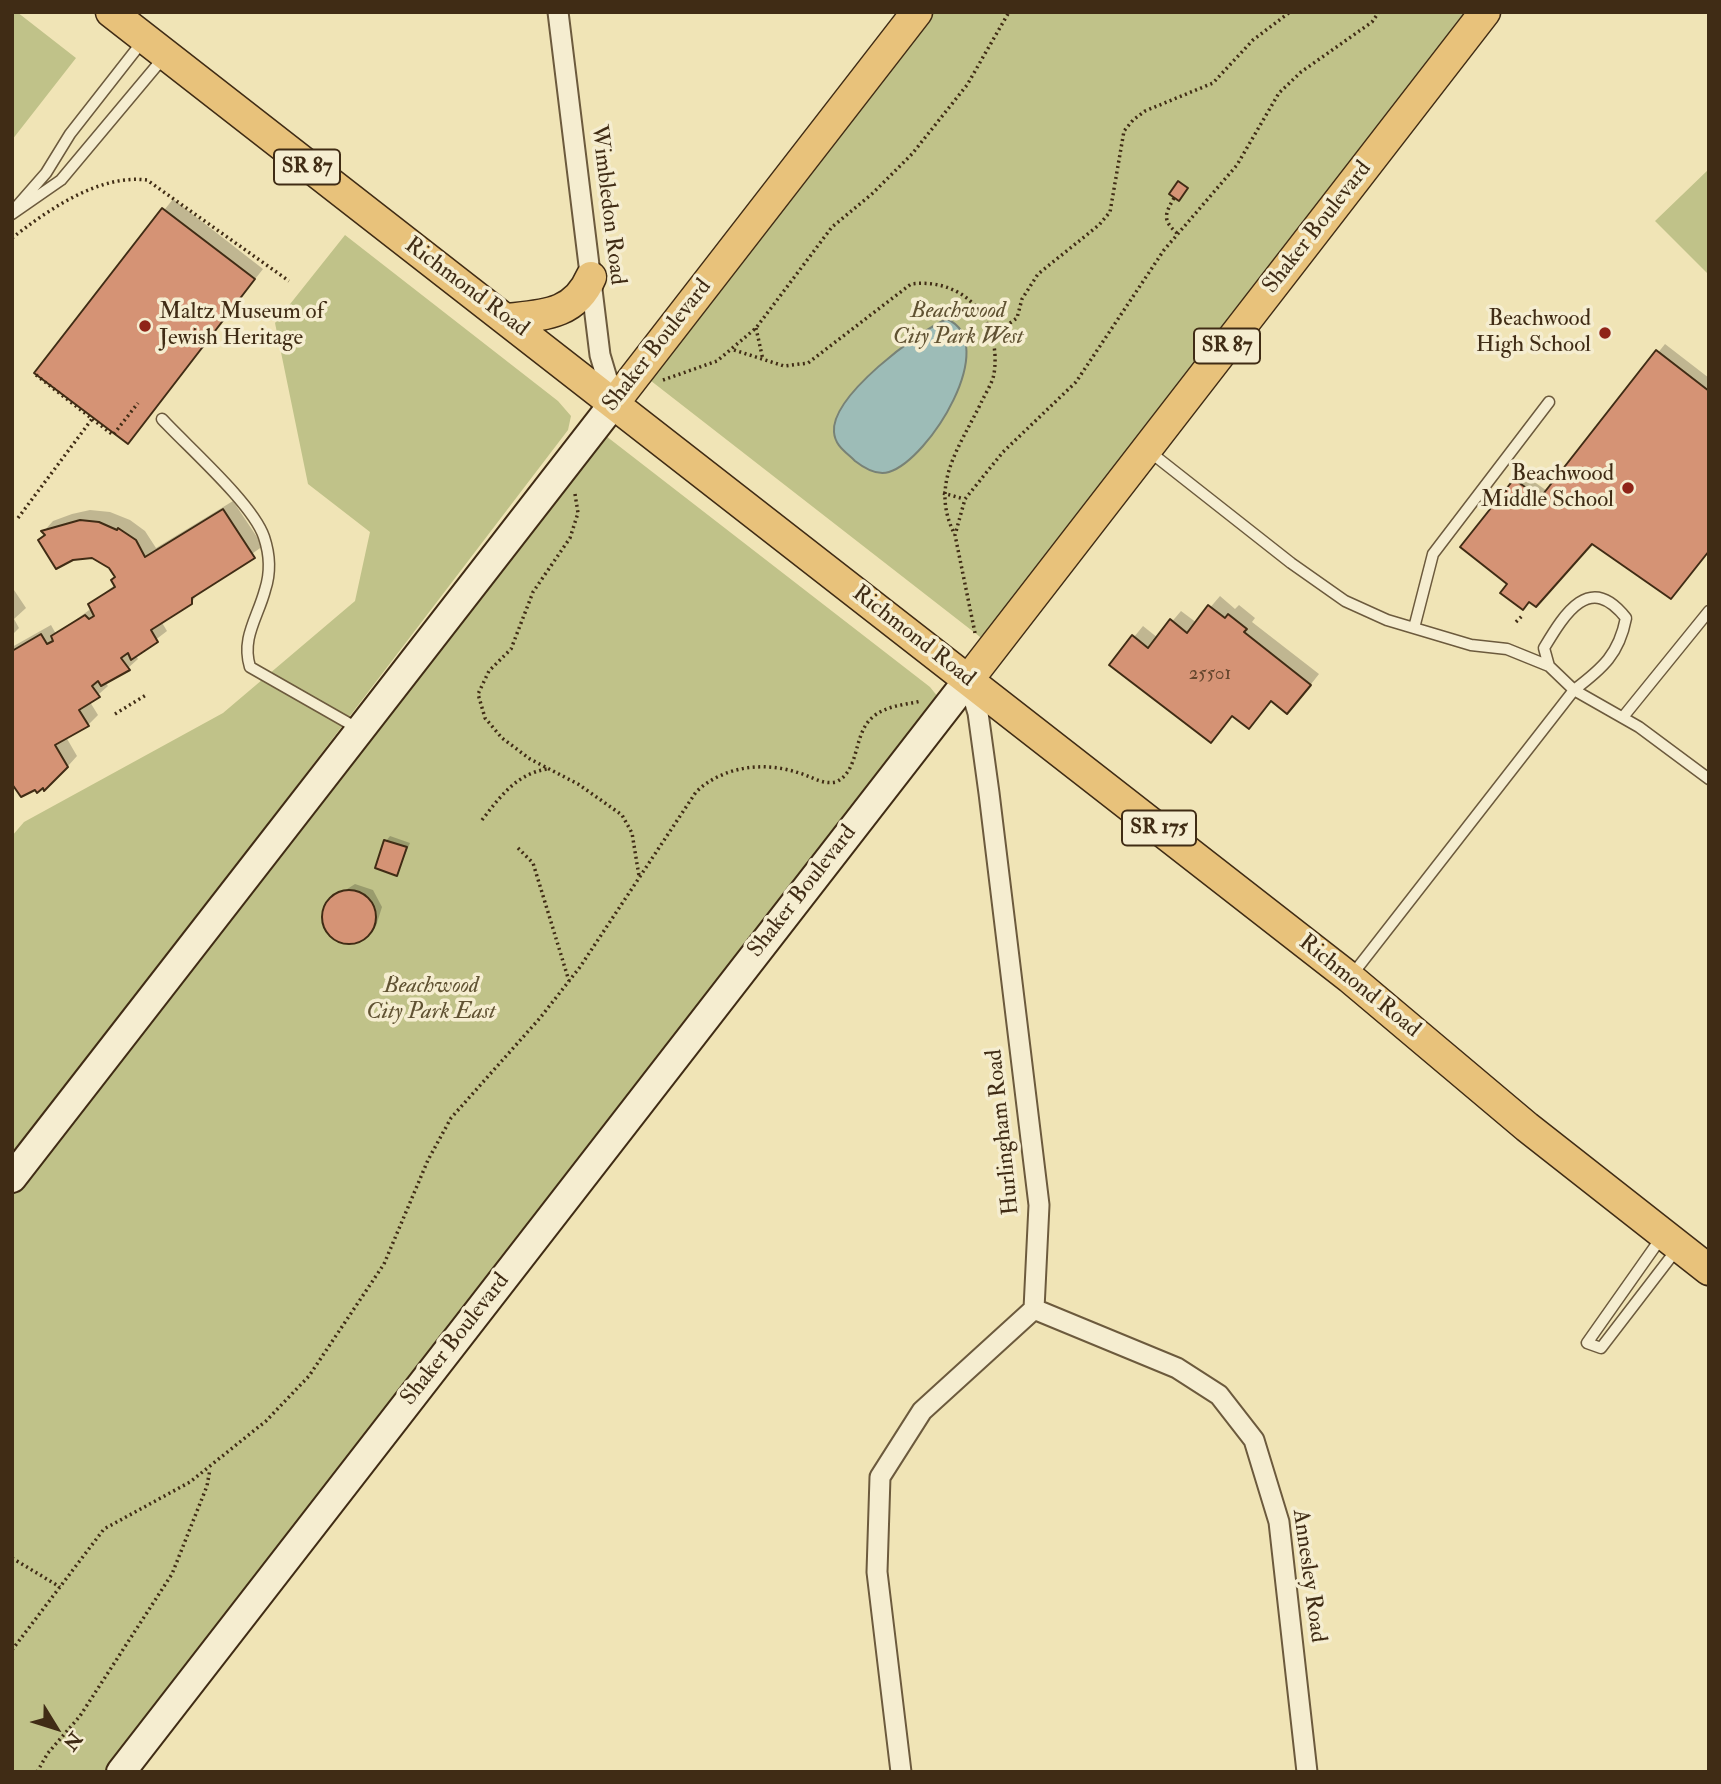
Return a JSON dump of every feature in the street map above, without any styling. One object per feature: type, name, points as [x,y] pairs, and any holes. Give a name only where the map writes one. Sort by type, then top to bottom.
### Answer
[{"type":"main road","name":"Richmond Road","points":[[111,12],[1350,978],[1527,1128],[1709,1270]]},
{"type":"main road","name":"Shaker Boulevard","points":[[12,1178],[917,12]]},
{"type":"main road","name":"Shaker Boulevard","points":[[121,1772],[1485,12]]},
{"type":"main road","points":[[506,319],[564,310],[583,294],[591,277]]},
{"type":"street","name":"Wimbledon Road","points":[[558,12],[600,355],[614,403]]},
{"type":"street","name":"Hurlingham Road","points":[[968,680],[978,713],[989,793],[1039,1205],[1034,1309]]},
{"type":"street","points":[[901,1772],[877,1572],[880,1477],[922,1411],[1034,1309]]},
{"type":"street","name":"Annesley Road","points":[[1034,1309],[1177,1367],[1219,1395],[1254,1440],[1279,1522],[1307,1772]]},
{"type":"lane","points":[[12,213],[46,173],[70,134],[155,47]]},
{"type":"lane","points":[[12,213],[61,180],[155,47]]},
{"type":"lane","points":[[1413,628],[1433,554],[1549,402]]},
{"type":"lane","points":[[162,419],[247,510],[264,535],[270,566],[266,589],[247,636],[246,653],[250,667],[360,730]]},
{"type":"lane","points":[[1146,449],[1291,563],[1345,601],[1413,628],[1471,645],[1507,649],[1549,666],[1574,690],[1623,717],[1707,778]]},
{"type":"lane","points":[[1350,978],[1574,690],[1601,669],[1622,642],[1626,618],[1616,605],[1602,596],[1588,597],[1570,610],[1544,648],[1549,666]]},
{"type":"lane","points":[[1623,717],[1709,611]]},
{"type":"lane","points":[[1672,1241],[1601,1348],[1587,1343],[1672,1241]]},
{"type":"path","points":[[653,384],[717,361],[756,328],[832,227],[873,193],[912,155],[967,86],[1009,12]]},
{"type":"path","points":[[992,335],[1017,318],[1022,299],[1038,274],[1099,225],[1110,212],[1124,131],[1133,120],[1145,111],[1213,82],[1253,40],[1290,12]]},
{"type":"path","points":[[955,535],[965,499],[1003,452],[1076,382],[1139,285],[1177,233],[1237,165],[1279,93],[1301,72],[1372,22],[1379,12]]},
{"type":"path","points":[[12,239],[59,205],[107,185],[147,180],[289,281]]},
{"type":"path","points":[[1174,198],[1165,215],[1166,223],[1177,233]]},
{"type":"path","points":[[734,349],[784,366],[808,363],[911,284],[932,281],[957,288],[974,305],[992,335],[994,376],[953,460],[943,493],[944,513],[955,535],[975,636],[970,643]]},
{"type":"path","points":[[756,328],[763,359]]},
{"type":"path","points":[[36,375],[113,435],[138,403]]},
{"type":"path","points":[[18,518],[92,419]]},
{"type":"path","points":[[576,488],[574,498],[578,513],[570,538],[533,592],[511,649],[489,671],[478,694],[485,718],[502,738],[548,769],[578,784],[622,815],[632,833],[639,876]]},
{"type":"path","points":[[943,493],[965,499]]},
{"type":"path","points":[[1516,622],[1522,616]]},
{"type":"path","points":[[115,715],[146,695]]},
{"type":"path","points":[[12,1650],[104,1529],[171,1496],[210,1466],[277,1411],[322,1359],[384,1264],[428,1160],[451,1118],[569,982],[681,810],[712,778],[729,771],[775,767],[822,782],[835,782],[848,771],[861,730],[873,717],[890,708],[919,702],[926,697]]},
{"type":"path","points":[[482,820],[523,776],[548,769]]},
{"type":"path","points":[[518,848],[533,863],[541,884],[546,914],[569,982]]},
{"type":"path","points":[[37,1772],[92,1698],[172,1574],[207,1486],[210,1466]]},
{"type":"path","points":[[12,1558],[60,1587]]},
{"type":"green space","points":[[12,12],[17,12],[76,58],[12,140]]},
{"type":"green space","name":"Beachwood City Park West","points":[[917,12],[1485,12],[993,647],[646,377]]},
{"type":"green space","points":[[1709,169],[1709,275],[1655,221]]},
{"type":"green space","points":[[345,235],[558,401],[571,416],[568,430],[12,1159],[12,836],[24,822],[223,713],[355,601],[370,532],[308,484],[275,323]]},
{"type":"green space","name":"Beachwood City Park East","points":[[606,436],[930,687],[938,697],[107,1772],[12,1772],[12,1189]]},
{"type":"water","points":[[947,319],[962,332],[966,351],[963,375],[954,400],[923,446],[905,463],[884,473],[867,469],[855,461],[836,441],[834,432],[837,417],[846,401],[878,367],[916,337]]},
{"type":"building","points":[[1178,181],[1188,188],[1179,201],[1169,194]]},
{"type":"building","name":"Maltz Museum of Jewish Heritage","points":[[162,208],[255,279],[128,444],[34,373]]},
{"type":"building","name":"Beachwood Middle School","points":[[1656,350],[1709,391],[1709,551],[1671,599],[1592,544],[1536,607],[1529,602],[1523,610],[1500,593],[1507,584],[1460,547],[1514,479],[1540,498]]},
{"type":"building","points":[[223,509],[255,558],[192,598],[192,604],[151,630],[158,642],[131,660],[128,653],[121,658],[130,670],[101,686],[98,681],[92,686],[100,697],[79,710],[89,726],[55,745],[68,767],[44,791],[43,788],[37,793],[35,790],[21,797],[12,784],[12,651],[41,634],[47,644],[53,641],[51,636],[85,615],[89,619],[94,616],[88,604],[115,587],[111,580],[115,577],[109,568],[92,558],[73,560],[56,569],[38,540],[45,535],[41,531],[80,520],[99,522],[117,530],[118,528],[136,540],[145,557]]},
{"type":"building","points":[[1208,605],[1225,618],[1228,614],[1247,629],[1244,632],[1311,685],[1287,714],[1271,701],[1249,729],[1232,716],[1211,743],[1109,665],[1132,635],[1148,648],[1170,619],[1187,633]]},
{"type":"building","points":[[384,840],[407,847],[397,876],[375,868]]},
{"type":"building","points":[[349,890],[368,898],[376,917],[368,936],[349,944],[330,936],[322,917],[330,898]]},
{"type":"place","name":"Maltz Museum of Jewish Heritage","points":[[145,326]]},
{"type":"place","name":"Beachwood High School","points":[[1605,333]]},
{"type":"place","name":"Beachwood Middle School","points":[[1628,488]]}]
